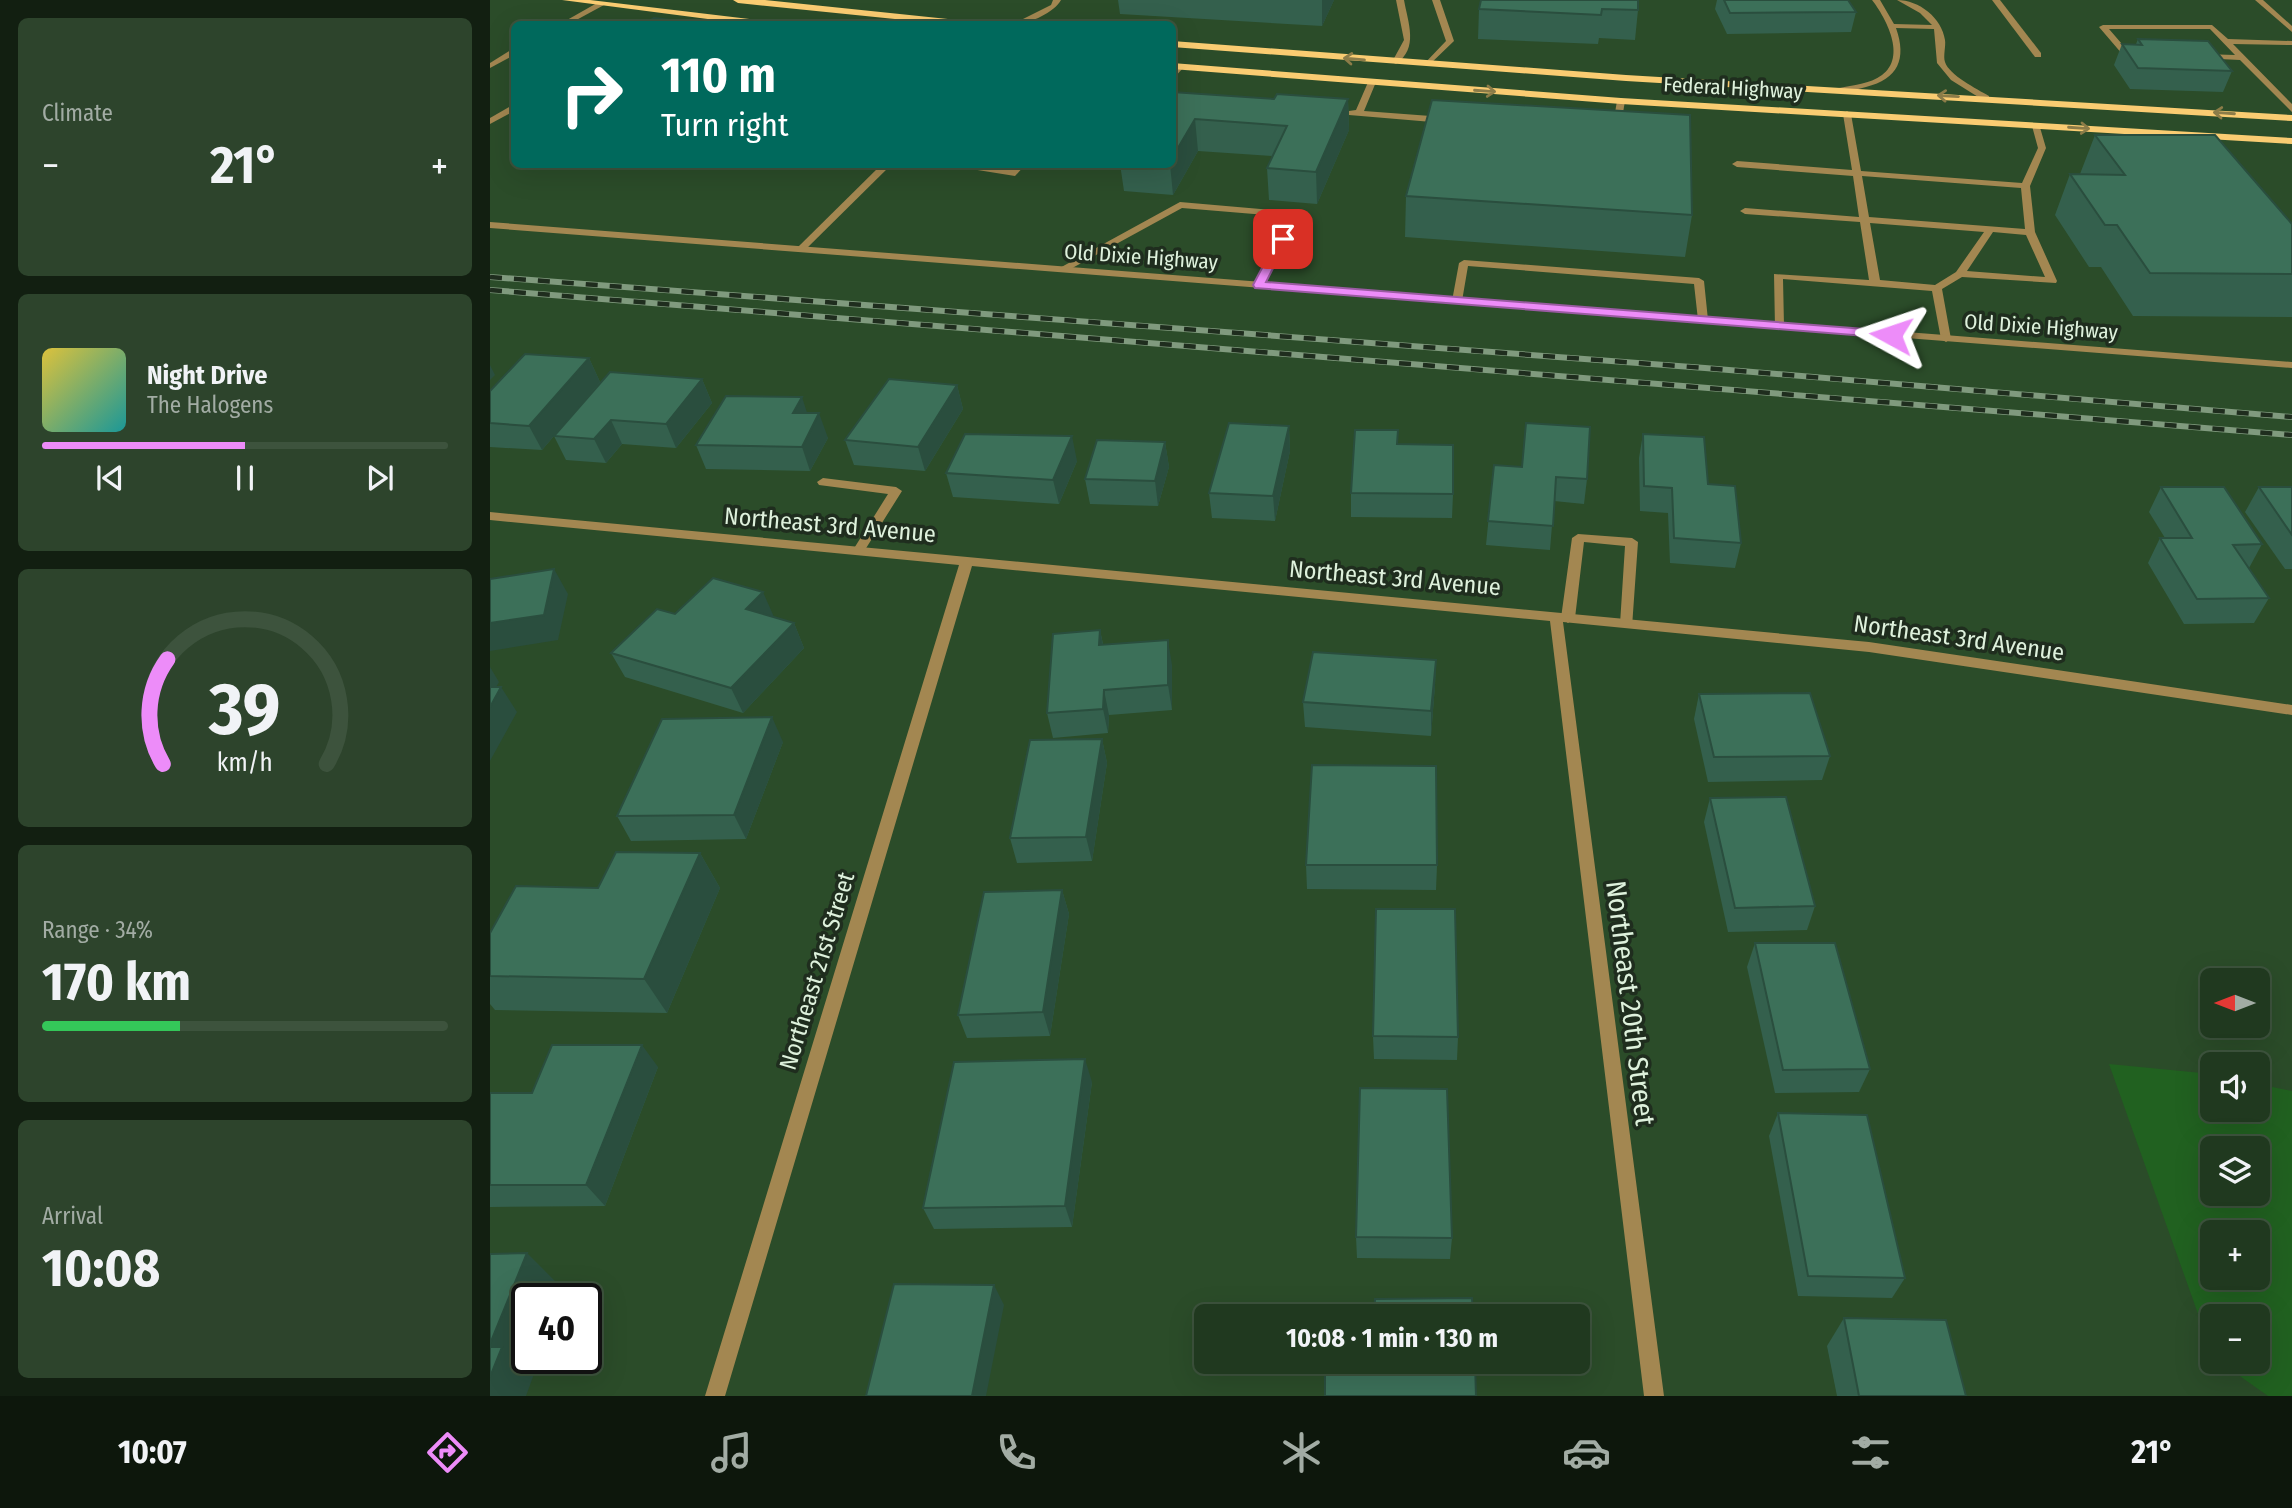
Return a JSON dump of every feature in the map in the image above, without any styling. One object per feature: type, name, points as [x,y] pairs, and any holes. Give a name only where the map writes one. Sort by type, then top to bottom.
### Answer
[{"type":"main road","points":[[567,0],[740,21]]},
{"type":"main road","points":[[600,5],[624,0]]},
{"type":"main road","points":[[738,0],[791,3],[942,21]]},
{"type":"main road","name":"Federal Highway","points":[[1176,44],[1657,80],[2292,118]]},
{"type":"main road","points":[[1180,66],[1240,64],[1369,73],[1428,64]]},
{"type":"main road","name":"Federal Highway","points":[[1180,66],[1621,101],[2289,141]]},
{"type":"main road","points":[[1426,86],[1462,79],[1586,85],[1657,80]]},
{"type":"street","points":[[1023,21],[1055,6],[1057,0]]},
{"type":"street","points":[[1396,62],[1408,40],[1400,0]]},
{"type":"street","points":[[1428,64],[1450,41],[1436,0]]},
{"type":"street","points":[[1842,90],[1879,79],[1889,73],[1895,61],[1897,45],[1891,26],[1876,0]]},
{"type":"street","points":[[1901,0],[1926,12],[1943,35],[1941,63],[1954,78],[1986,98]]},
{"type":"street","points":[[1996,0],[2038,55]]},
{"type":"street","points":[[2259,0],[2292,30]]},
{"type":"street","points":[[570,21],[600,5]]},
{"type":"street","points":[[1891,26],[1937,27]]},
{"type":"street","points":[[2152,54],[2126,53],[2103,27],[2212,27],[2292,109]]},
{"type":"street","points":[[2225,41],[2292,43]]},
{"type":"street","points":[[490,66],[511,54]]},
{"type":"street","points":[[2190,56],[2242,58]]},
{"type":"street","points":[[503,58],[511,59]]},
{"type":"street","points":[[1359,113],[1372,82]]},
{"type":"street","points":[[1615,134],[1621,101]]},
{"type":"street","points":[[490,121],[511,110]]},
{"type":"street","points":[[1345,112],[1453,121]]},
{"type":"street","points":[[1847,114],[1875,283]]},
{"type":"street","points":[[1960,274],[2052,281],[2030,232],[2025,186],[2042,148],[2036,126]]},
{"type":"street","points":[[1602,133],[1627,135]]},
{"type":"street","points":[[1737,164],[2025,186]]},
{"type":"street","points":[[801,249],[884,168]]},
{"type":"street","points":[[976,168],[1015,173],[1019,168]]},
{"type":"street","points":[[1061,270],[1180,205],[1295,215],[1259,285]]},
{"type":"street","points":[[1745,211],[2030,232]]},
{"type":"street","name":"Old Dixie Highway","points":[[490,225],[2292,365]]},
{"type":"street","points":[[1779,326],[1778,276],[1937,288],[1960,274],[1990,230]]},
{"type":"street","points":[[1457,301],[1464,263],[1699,281],[1703,320]]},
{"type":"street","points":[[1937,288],[1946,339]]},
{"type":"street","points":[[823,482],[896,491],[859,550]]},
{"type":"street","name":"Northeast 3rd Avenue","points":[[490,516],[1869,647],[2292,710]]},
{"type":"street","name":"Northeast 20th Street","points":[[1627,624],[1632,542],[1578,538],[1562,617],[1654,1396]]},
{"type":"street","name":"Northeast 21st Street","points":[[715,1396],[967,560]]},
{"type":"green space","points":[[2109,1064],[2200,1073],[2200,1122],[2270,1122],[2270,1086],[2292,1091],[2292,1396],[2268,1396],[2237,1374],[2270,1374],[2270,1304],[2200,1304],[2200,1319]]},
{"type":"building","points":[[1481,0],[1638,0],[1638,10],[1602,9],[1601,15],[1479,9]]},
{"type":"building","points":[[1724,0],[1848,0],[1856,12],[1730,13]]},
{"type":"building","points":[[654,18],[679,21],[649,21]]},
{"type":"building","points":[[2138,39],[2208,41],[2232,71],[2138,68],[2122,44],[2142,45]]},
{"type":"building","points":[[1176,92],[1274,99],[1277,94],[1348,99],[1316,172],[1267,168],[1287,126],[1195,119],[1176,151]]},
{"type":"building","points":[[1432,100],[1690,115],[1692,215],[1406,196]]},
{"type":"building","points":[[2095,135],[2215,135],[2292,224],[2292,274],[2150,273],[2117,225],[2105,225],[2070,174],[2125,175]]},
{"type":"building","points":[[525,354],[589,358],[529,426],[490,423],[490,391]]},
{"type":"building","points":[[610,372],[702,379],[666,424],[611,420],[594,439],[554,436]]},
{"type":"building","points":[[889,379],[957,385],[918,447],[845,440]]},
{"type":"building","points":[[726,396],[802,397],[793,413],[819,413],[802,447],[696,445]]},
{"type":"building","points":[[1229,423],[1289,426],[1273,496],[1209,493]]},
{"type":"building","points":[[1526,423],[1590,427],[1587,479],[1556,477],[1553,526],[1488,521],[1494,465],[1522,467]]},
{"type":"building","points":[[1355,430],[1398,430],[1397,444],[1453,445],[1453,494],[1351,493]]},
{"type":"building","points":[[965,434],[1072,436],[1053,480],[946,473]]},
{"type":"building","points":[[1643,434],[1704,437],[1708,484],[1735,486],[1741,543],[1674,538],[1672,488],[1644,486]]},
{"type":"building","points":[[1097,440],[1165,442],[1155,481],[1085,479]]},
{"type":"building","points":[[2161,487],[2224,487],[2262,544],[2233,545],[2269,598],[2197,599],[2160,538],[2192,538]]},
{"type":"building","points":[[2259,487],[2292,487],[2292,535]]},
{"type":"building","points":[[554,569],[544,615],[490,623],[490,579]]},
{"type":"building","points":[[713,578],[763,592],[746,609],[794,623],[731,688],[611,653],[657,609],[675,614]]},
{"type":"building","points":[[1100,630],[1099,645],[1168,640],[1168,685],[1104,690],[1103,709],[1047,713],[1053,634]]},
{"type":"building","points":[[1313,652],[1436,660],[1431,711],[1303,702]]},
{"type":"building","points":[[490,687],[501,687],[490,707]]},
{"type":"building","points":[[1810,693],[1830,756],[1714,757],[1699,694]]},
{"type":"building","points":[[772,717],[734,815],[617,816],[662,719]]},
{"type":"building","points":[[1102,739],[1086,837],[1010,838],[1030,740]]},
{"type":"building","points":[[1312,765],[1436,766],[1437,865],[1306,865]]},
{"type":"building","points":[[1786,797],[1815,906],[1735,908],[1710,798]]},
{"type":"building","points":[[616,852],[700,853],[644,979],[490,976],[490,933],[516,886],[598,888]]},
{"type":"building","points":[[1062,890],[1043,1012],[958,1015],[984,892]]},
{"type":"building","points":[[1376,909],[1455,909],[1458,1037],[1373,1036]]},
{"type":"building","points":[[1755,943],[1835,943],[1870,1069],[1783,1070]]},
{"type":"building","points":[[552,1045],[642,1045],[586,1185],[490,1185],[490,1093],[532,1093]]},
{"type":"building","points":[[1085,1059],[1065,1206],[923,1208],[954,1062]]},
{"type":"building","points":[[1360,1088],[1447,1089],[1452,1238],[1356,1237]]},
{"type":"building","points":[[1778,1113],[1867,1115],[1905,1278],[1808,1276]]},
{"type":"building","points":[[527,1253],[515,1283],[511,1283],[511,1292],[490,1344],[490,1254]]},
{"type":"building","points":[[894,1284],[994,1285],[972,1396],[866,1396]]},
{"type":"building","points":[[1472,1298],[1472,1304],[1375,1304],[1375,1299]]},
{"type":"building","points":[[1844,1318],[1946,1320],[1966,1396],[1859,1396]]},
{"type":"building","points":[[490,1347],[502,1347],[490,1377]]},
{"type":"building","points":[[1325,1374],[1475,1374],[1476,1396],[1325,1396]]},
{"type":"railway","points":[[490,277],[1705,368],[2292,417]]},
{"type":"railway","points":[[490,290],[2292,435]]},
{"type":"route","points":[[1283,239],[1259,285],[1891,335]]}]
